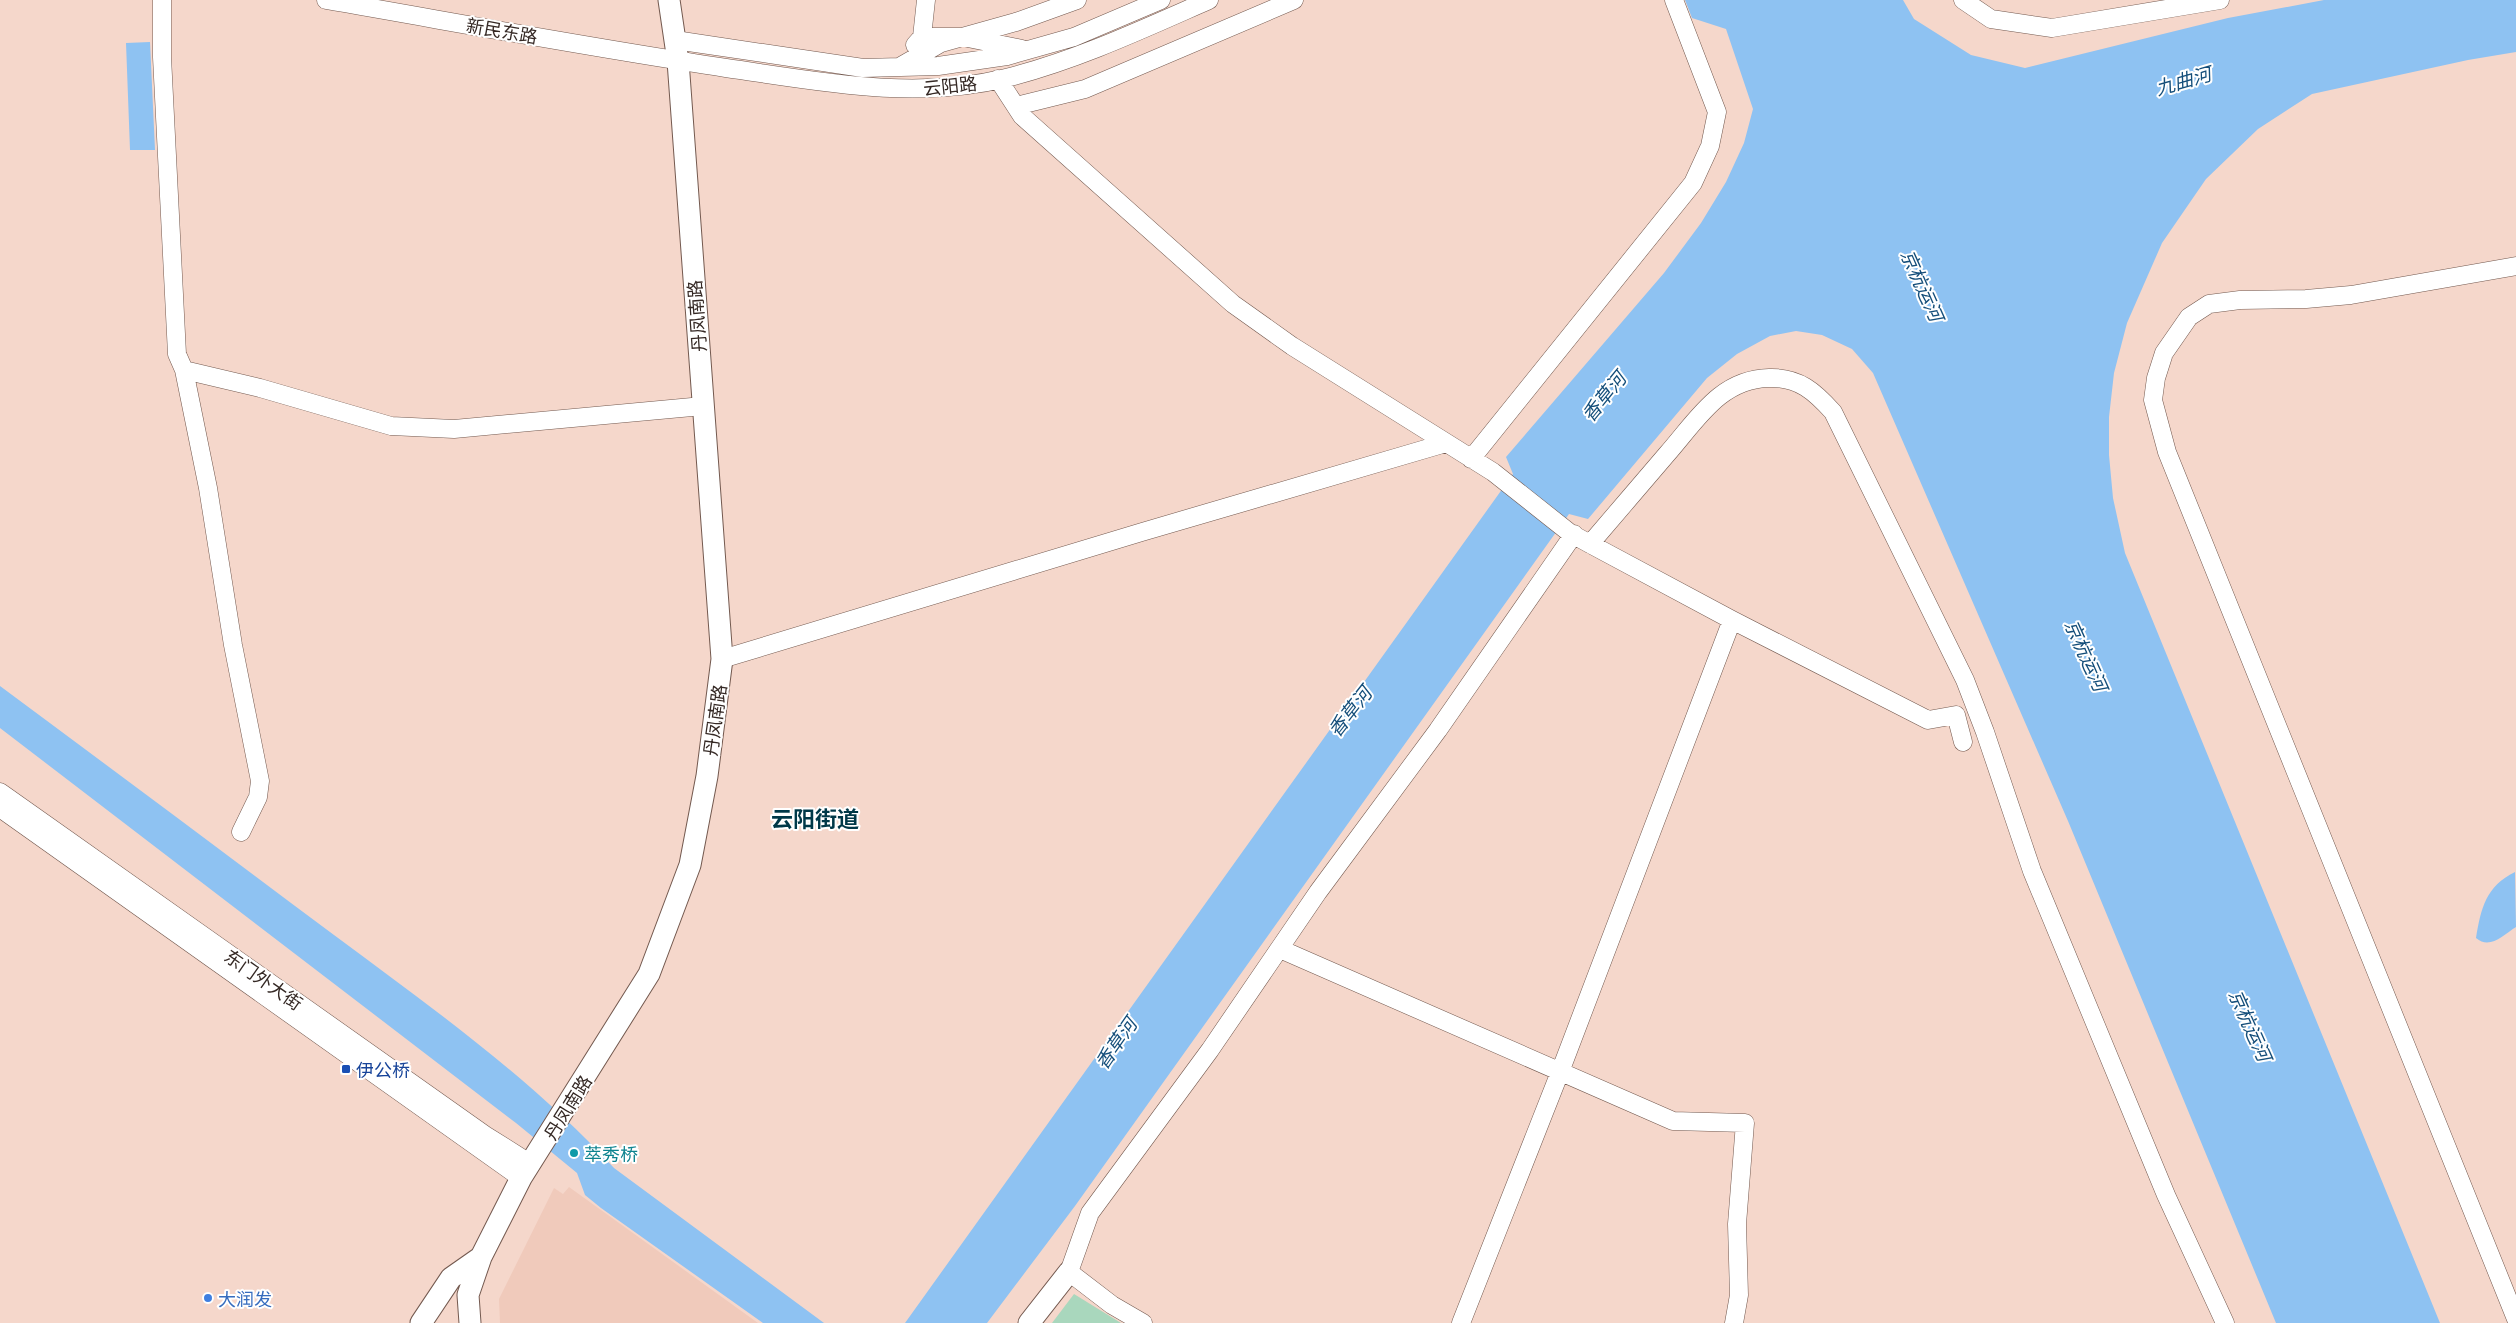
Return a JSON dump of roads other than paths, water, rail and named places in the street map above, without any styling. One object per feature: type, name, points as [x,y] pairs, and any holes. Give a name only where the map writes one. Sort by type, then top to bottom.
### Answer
[{"type":"main road","name":"丹凤南路","points":[[470,1323],[468,1295],[481,1257],[531,1163],[649,974],[690,865],[707,776],[722,659],[678,61],[669,0]]},
{"type":"main road","points":[[421,1323],[451,1278],[481,1257]]},
{"type":"main road","points":[[1029,1323],[1069,1272]]},
{"type":"street","points":[[162,0],[162,56],[177,354],[184,370],[208,488],[233,645],[260,781],[258,797],[241,832]]},
{"type":"street","name":"新民东路","points":[[326,0],[678,61]]},
{"type":"street","points":[[898,67],[922,37],[926,0]]},
{"type":"street","points":[[898,67],[941,43],[1016,22],[1077,0]]},
{"type":"street","name":"云阳路","points":[[675,40],[863,68],[938,66],[1007,56],[1074,37],[1161,0]]},
{"type":"street","name":"云阳路","points":[[678,61],[836,84],[912,89],[998,79],[1105,46],[1209,0]]},
{"type":"street","points":[[1016,106],[1085,89],[1294,0]]},
{"type":"street","points":[[1472,459],[1693,183],[1710,146],[1717,112],[1674,0]]},
{"type":"street","points":[[1963,0],[1991,19],[2052,28],[2220,0]]},
{"type":"street","points":[[922,37],[963,37],[1028,50]]},
{"type":"street","points":[[998,79],[1022,116],[1233,304],[1292,346],[1493,472],[1572,534],[1732,620],[1928,720],[1956,715],[1963,742]]},
{"type":"street","points":[[2516,266],[2351,295],[2306,299],[2240,300],[2209,304],[2189,318],[2164,353],[2156,378],[2153,400],[2167,452],[2516,1319]]},
{"type":"street","points":[[184,370],[392,426],[454,428],[703,406]]},
{"type":"street","points":[[1590,544],[1703,412],[1731,386],[1752,378],[1794,380],[1815,392],[1833,412],[1965,680],[1985,732],[2032,872],[2166,1195],[2225,1323]]},
{"type":"street","points":[[722,659],[1142,532],[1446,443]]},
{"type":"street","points":[[1143,1323],[1112,1305],[1069,1272],[1090,1213],[1210,1050],[1324,884],[1438,730],[1572,534]]},
{"type":"street","points":[[1461,1323],[1560,1072],[1732,620]]},
{"type":"street","name":"东门外大街","points":[[0,792],[477,1129],[531,1163]]},
{"type":"street","name":"东门外大街","points":[[0,808],[531,1163]]},
{"type":"street","points":[[1280,949],[1674,1122],[1745,1123],[1737,1224],[1739,1295],[1734,1323]]},
{"type":"water","points":[[1685,0],[1903,0],[1914,19],[1971,55],[2025,68],[2228,18],[2324,0],[2516,0],[2516,52],[2468,60],[2312,94],[2258,129],[2206,179],[2162,243],[2127,323],[2114,373],[2109,417],[2109,455],[2113,498],[2125,553],[2440,1323],[2276,1323],[2068,821],[1873,373],[1852,349],[1822,335],[1796,331],[1770,336],[1737,354],[1707,378],[1588,519],[1569,514],[1075,1206],[987,1323],[905,1323],[1513,474],[1506,457],[1664,273],[1701,223],[1726,182],[1744,143],[1753,109],[1726,29],[1692,18]]},
{"type":"water","points":[[150,42],[155,150],[130,150],[126,43]]},
{"type":"water","points":[[0,686],[444,1017],[549,1104],[614,1168],[824,1323],[763,1323],[601,1208],[585,1195],[577,1173],[516,1123],[0,728]]},
{"type":"water","points":[[2515,872],[2516,927],[2491,942],[2481,941],[2476,938],[2486,899],[2497,884]]},
{"type":"place","name":"伊公桥","points":[[346,1069]]},
{"type":"place","name":"萃秀桥","points":[[574,1153]]},
{"type":"place","name":"大润发","points":[[208,1298]]},
{"type":"district","name":"云阳街道","points":[[815,817]]},
{"type":"water label","name":"九曲河","points":[[2183,80]]},
{"type":"water label","name":"京杭运河","points":[[1923,285]]},
{"type":"water label","name":"香草河","points":[[1603,396]]},
{"type":"water label","name":"京杭运河","points":[[2087,655]]},
{"type":"water label","name":"香草河","points":[[1349,711]]},
{"type":"water label","name":"京杭运河","points":[[2251,1025]]},
{"type":"water label","name":"香草河","points":[[1115,1043]]}]
